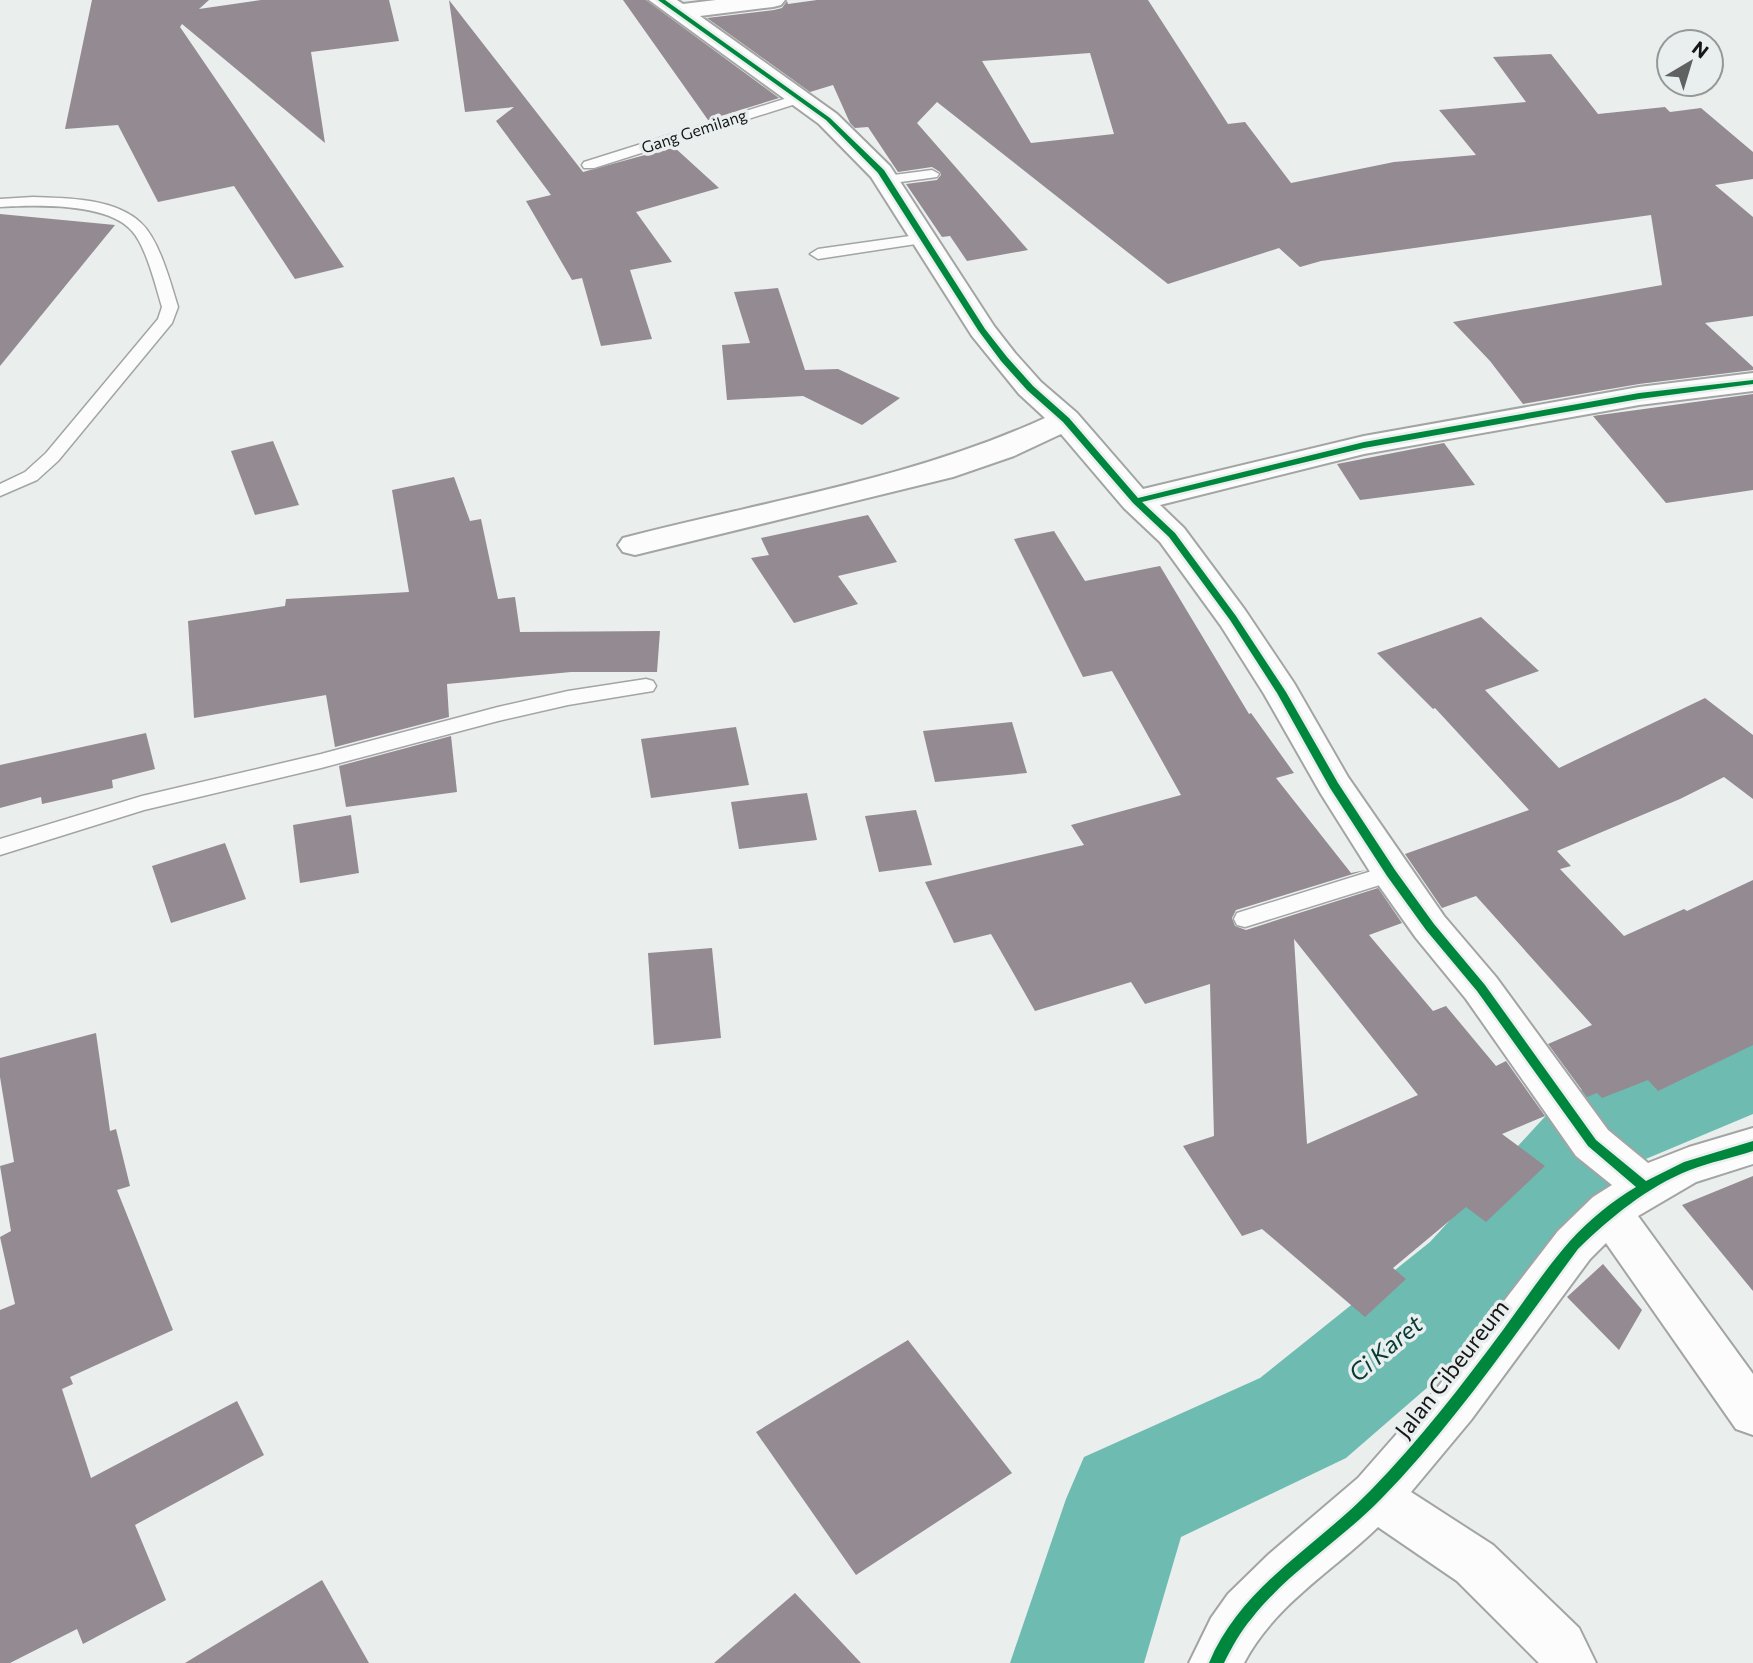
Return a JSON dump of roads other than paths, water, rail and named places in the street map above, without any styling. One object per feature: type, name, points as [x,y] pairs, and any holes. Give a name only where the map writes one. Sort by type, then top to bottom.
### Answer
[{"type":"street","points":[[669,6],[774,0]]},
{"type":"street","points":[[669,6],[828,119],[886,180],[982,330],[1004,359],[1030,388],[1066,420],[1136,501],[1172,535],[1233,618],[1281,692],[1334,785],[1391,873],[1430,927],[1481,988],[1586,1135],[1627,1199],[1753,1413]]},
{"type":"street","points":[[1136,501],[1364,445],[1639,396],[1753,382]]},
{"type":"street","points":[[635,545],[942,470],[1003,449],[1066,420]]},
{"type":"street","name":"Jalan Cibeureum","points":[[1216,1663],[1237,1623],[1265,1592],[1374,1496],[1457,1402],[1574,1245],[1627,1199],[1682,1168],[1753,1146]]},
{"type":"street","points":[[1374,1496],[1475,1563],[1560,1647],[1569,1663]]},
{"type":"lane","name":"Gang Gemilang","points":[[589,165],[800,98]]},
{"type":"lane","points":[[886,180],[932,174]]},
{"type":"lane","points":[[0,203],[86,206],[128,220],[139,229],[170,307],[166,320],[52,457],[31,475],[0,491]]},
{"type":"lane","points":[[818,254],[924,239]]},
{"type":"lane","points":[[0,847],[142,803],[321,761],[498,714],[568,698],[646,686]]},
{"type":"lane","points":[[1245,919],[1391,873]]},
{"type":"waterway","name":"Ci Karet","points":[[1077,1663],[1129,1499],[1303,1418],[1471,1278],[1602,1129],[1726,1079],[1753,1065]]}]
